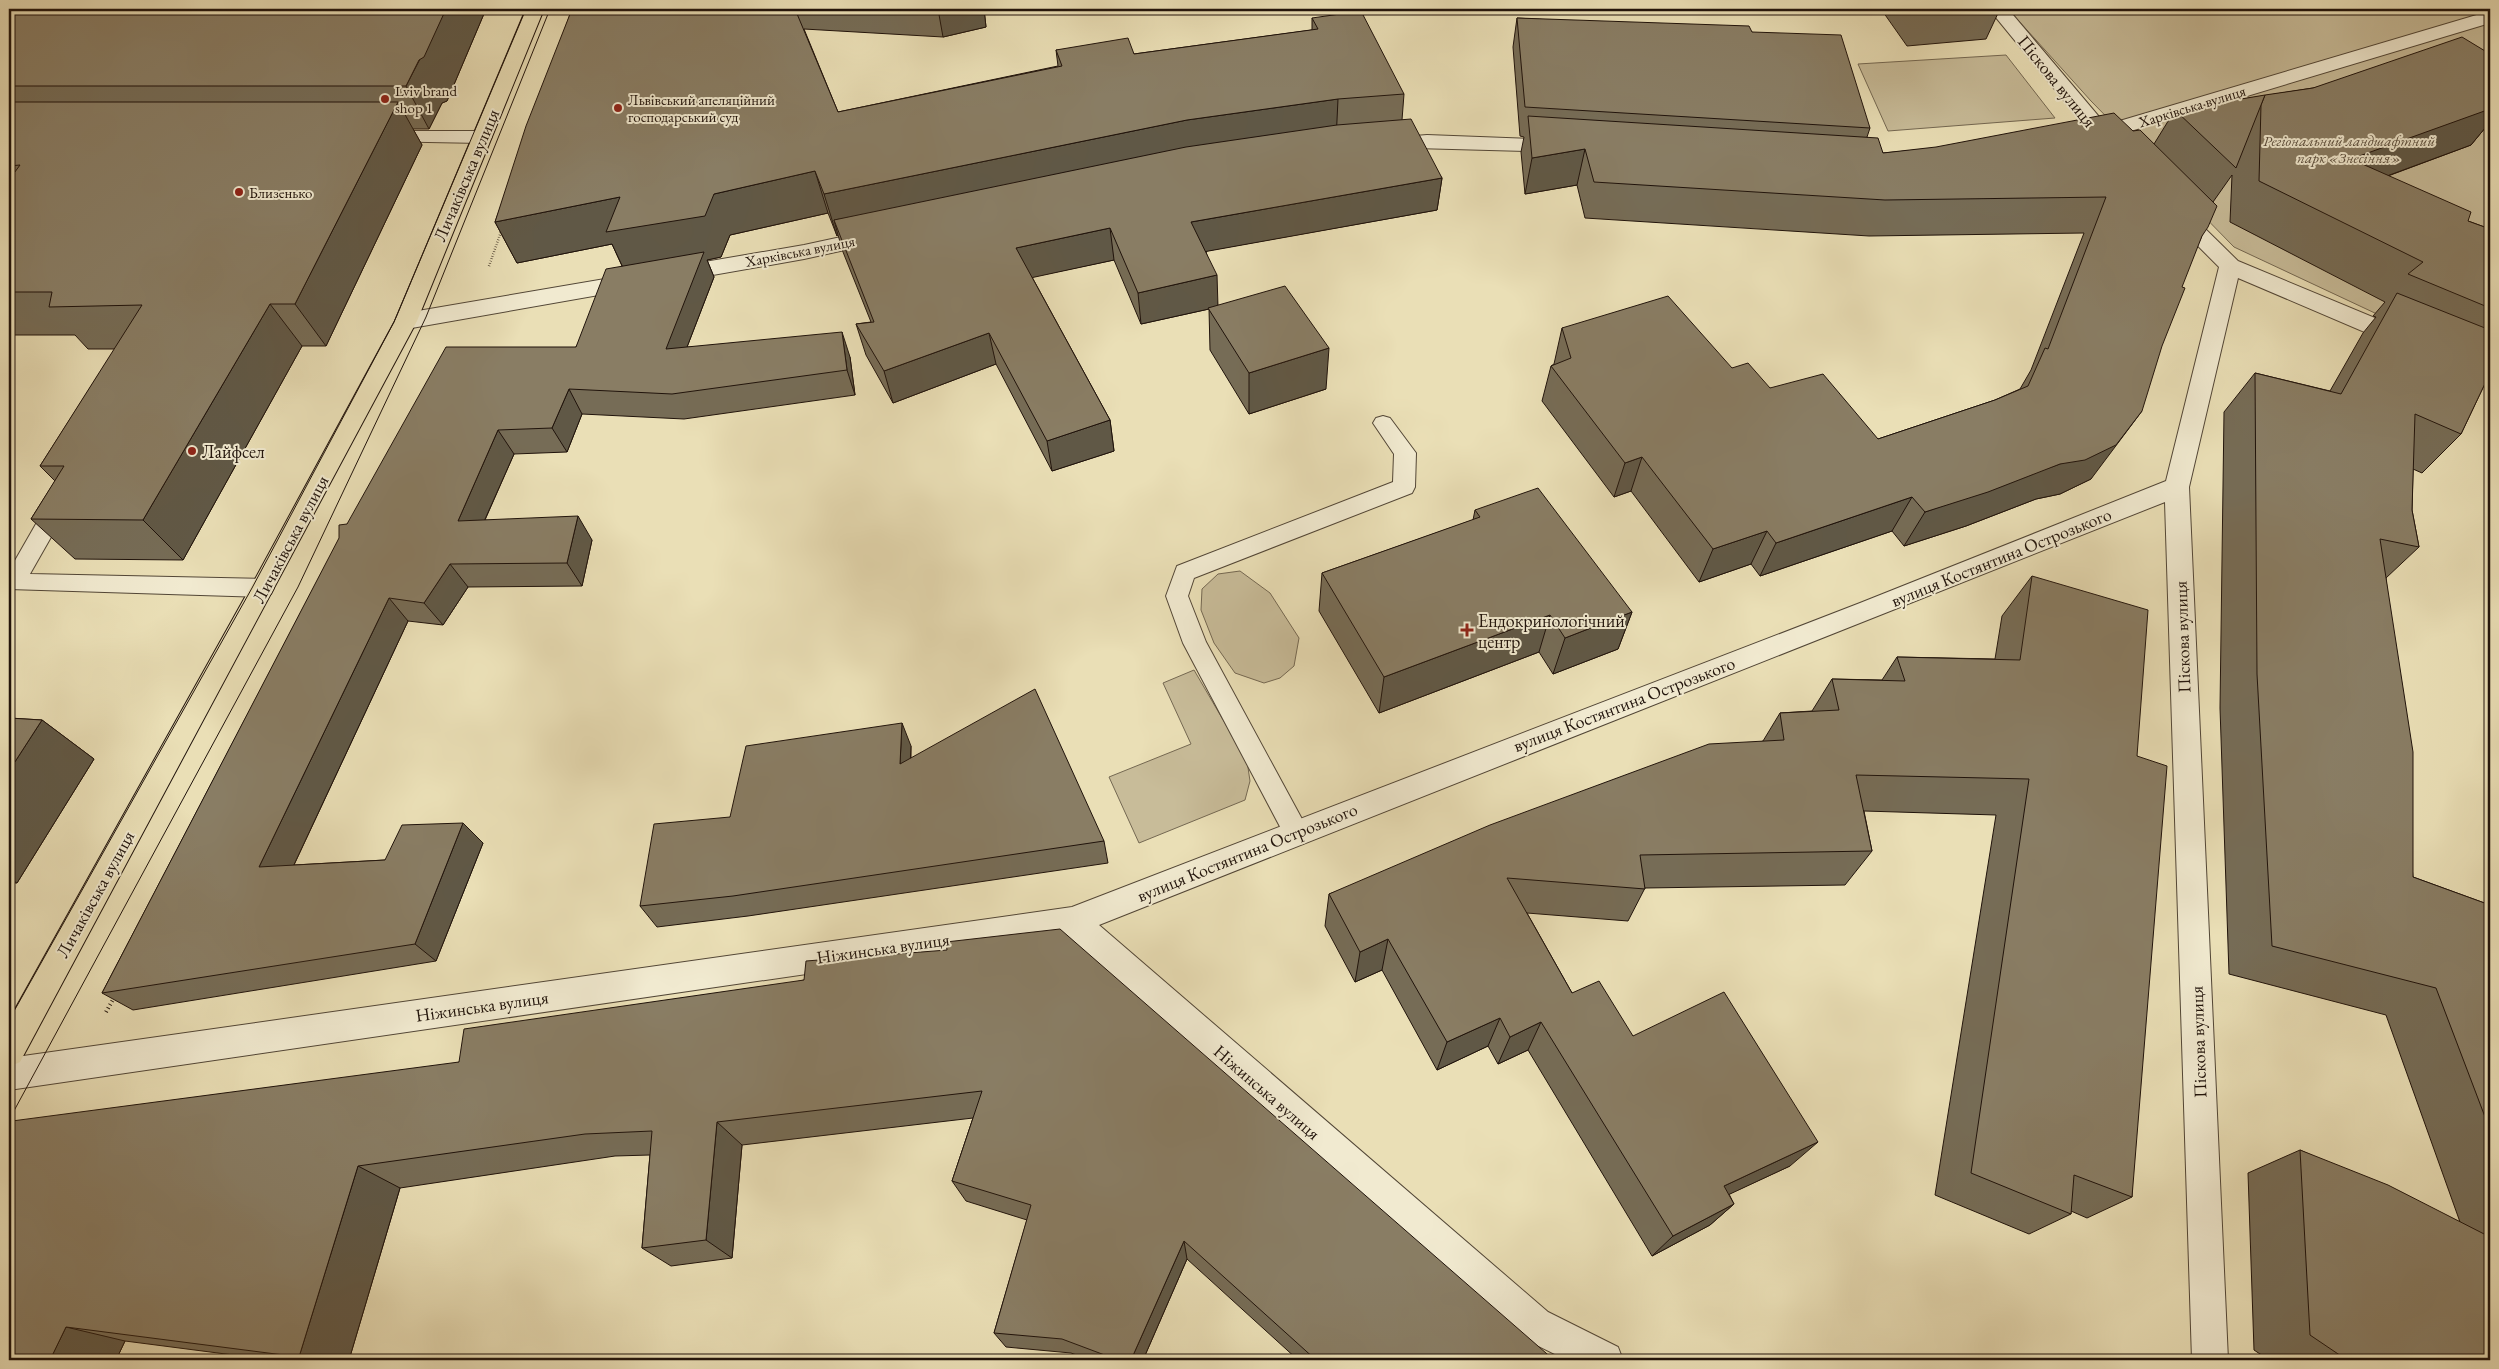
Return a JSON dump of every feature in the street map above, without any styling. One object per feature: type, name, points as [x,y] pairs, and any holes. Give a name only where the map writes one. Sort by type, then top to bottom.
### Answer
[{"type":"main road","name":"Личаківська вулиця","points":[[9,1051],[263,588],[406,321],[535,9]]},
{"type":"street","name":"Піскова вулиця","points":[[1998,9],[2100,134],[2128,162]]},
{"type":"street","name":"Харківська вулиця","points":[[2074,139],[2100,134],[2490,17]]},
{"type":"street","points":[[366,137],[482,137]]},
{"type":"street","points":[[1370,144],[1427,140],[1581,148]]},
{"type":"street","points":[[2162,197],[2230,266],[2418,346]]},
{"type":"street","name":"Харківська вулиця","points":[[406,321],[804,252],[896,232]]},
{"type":"street","name":"Піскова вулиця","points":[[2210,1360],[2176,487],[2230,266]]},
{"type":"street","name":"вулиця Костянтина Острозького","points":[[1072,921],[1869,610],[2176,487]]},
{"type":"street","name":"Ніжинська вулиця","points":[[9,1074],[1072,921],[1535,1325],[1605,1360]]},
{"type":"lane","points":[[1296,832],[1195,642],[1177,596],[1185,572],[1404,487],[1405,452],[1383,424]]},
{"type":"lane","points":[[70,484],[14,582],[263,588]]},
{"type":"path","points":[[487,272],[503,225]]},
{"type":"path","points":[[104,1016],[118,990]]},
{"type":"green space","name":"Регіональний ландшафтний парк «Знесіння»","points":[[2008,9],[2490,9],[2490,367],[2234,247],[2091,101]]},
{"type":"green space","points":[[2006,55],[2055,118],[1888,131],[1858,64]]},
{"type":"green space","points":[[1240,571],[1270,593],[1299,638],[1294,666],[1280,678],[1264,683],[1235,673],[1214,643],[1201,610],[1202,589],[1218,574]]},
{"type":"green space","points":[[1194,670],[1247,761],[1250,781],[1245,800],[1139,843],[1109,777],[1191,744],[1163,683]]},
{"type":"building","points":[[9,9],[446,9],[424,57],[419,60],[406,86],[9,86]]},
{"type":"building","points":[[572,9],[795,9],[838,112],[1062,66],[1056,50],[1128,38],[1134,54],[1318,29],[1312,18],[1361,11],[1404,94],[1338,99],[1187,120],[824,194],[815,171],[714,194],[705,216],[606,232],[620,197],[495,222],[526,126]]},
{"type":"building","points":[[1917,9],[1983,9],[1921,14]]},
{"type":"building","points":[[1517,18],[1749,26],[1752,32],[1841,35],[1870,128],[1525,107]]},
{"type":"building","points":[[2462,37],[2490,54],[2490,88],[2484,90],[2490,94],[2490,109],[2351,159],[2471,212],[2468,221],[2490,229],[2490,308],[2408,274],[2423,262],[2259,181],[2261,105],[2265,95],[2313,88]]},
{"type":"building","points":[[2265,95],[2236,168],[2175,110]]},
{"type":"building","points":[[9,102],[398,102],[295,304],[270,304],[143,520],[31,519],[64,466],[40,466],[142,305],[49,307],[52,292],[9,292],[9,180],[20,165],[9,166]]},
{"type":"building","points":[[2114,113],[2133,131],[2140,130],[2217,206],[2202,236],[2182,287],[2185,288],[2162,346],[2142,411],[2116,445],[2085,460],[2060,464],[1988,492],[1925,512],[1912,497],[1776,543],[1767,531],[1713,549],[1642,457],[1625,463],[1551,366],[1571,358],[1562,328],[1668,296],[1732,368],[1748,363],[1770,388],[1823,374],[1878,439],[1995,400],[2028,386],[2045,348],[2048,349],[2106,197],[1885,200],[1594,182],[1585,149],[1532,158],[1528,116],[1878,138],[1883,153],[1936,147]]},
{"type":"building","points":[[1411,119],[1442,178],[1191,222],[1217,275],[1138,293],[1110,228],[1016,248],[1110,420],[1047,441],[989,333],[884,371],[856,324],[874,322],[834,220],[1186,147],[1337,125]]},
{"type":"building","points":[[704,252],[666,349],[842,332],[847,370],[672,394],[569,389],[552,428],[498,430],[458,521],[578,516],[567,563],[450,564],[424,603],[389,598],[259,867],[385,860],[402,825],[463,823],[415,944],[102,993],[339,538],[339,525],[347,524],[446,347],[576,347],[606,269]]},
{"type":"building","points":[[1285,286],[1329,348],[1249,373],[1208,308]]},
{"type":"building","points":[[2397,293],[2490,330],[2490,373],[2461,434],[2415,414],[2412,510],[2419,547],[2380,539],[2413,752],[2413,877],[2490,905],[2490,1130],[2436,988],[2272,946],[2257,674],[2255,373],[2341,394]]},
{"type":"building","name":"Ендокринологічний центр","points":[[1538,488],[1632,612],[1565,638],[1550,615],[1384,677],[1322,573],[1480,517],[1475,510]]},
{"type":"building","points":[[2032,576],[2148,610],[2137,756],[2167,766],[2132,1197],[2074,1175],[2071,1214],[1971,1173],[2029,779],[1856,775],[1872,851],[1640,855],[1645,889],[1507,878],[1572,993],[1599,981],[1633,1036],[1724,992],[1818,1142],[1724,1186],[1734,1204],[1673,1236],[1541,1022],[1510,1037],[1500,1018],[1447,1042],[1388,939],[1360,952],[1329,894],[1490,825],[1709,744],[1784,740],[1780,713],[1839,710],[1832,679],[1905,681],[1897,657],[2020,660]]},
{"type":"building","points":[[1035,689],[1104,841],[733,896],[640,906],[654,824],[730,817],[746,746],[902,723],[900,764]]},
{"type":"building","points":[[9,718],[42,720],[9,771]]},
{"type":"building","points":[[1060,929],[1554,1360],[1316,1360],[1184,1241],[1131,1360],[1118,1360],[1062,1339],[994,1333],[1031,1205],[952,1181],[982,1091],[717,1122],[706,1240],[642,1248],[652,1131],[585,1134],[358,1166],[299,1357],[66,1327],[50,1360],[9,1360],[9,1128],[12,1121],[459,1062],[464,1029],[804,980],[806,961],[947,950],[946,942]]},
{"type":"building","points":[[2300,1150],[2388,1185],[2490,1237],[2490,1360],[2347,1360],[2310,1335]]},
{"type":"tram line","points":[[9,1020],[252,588],[394,322],[526,9]]},
{"type":"tram line","points":[[9,1120],[298,587],[426,317],[550,9]]},
{"type":"place","name":"Lviv brand shop 1","points":[[385,99]]},
{"type":"place","name":"Львівський апеляційний господарський суд","points":[[618,108]]},
{"type":"place","name":"Близенько","points":[[239,192]]},
{"type":"place","name":"Лайфсел","points":[[192,451]]},
{"type":"place","name":"Ендокринологічний центр","points":[[1467,630]]}]
